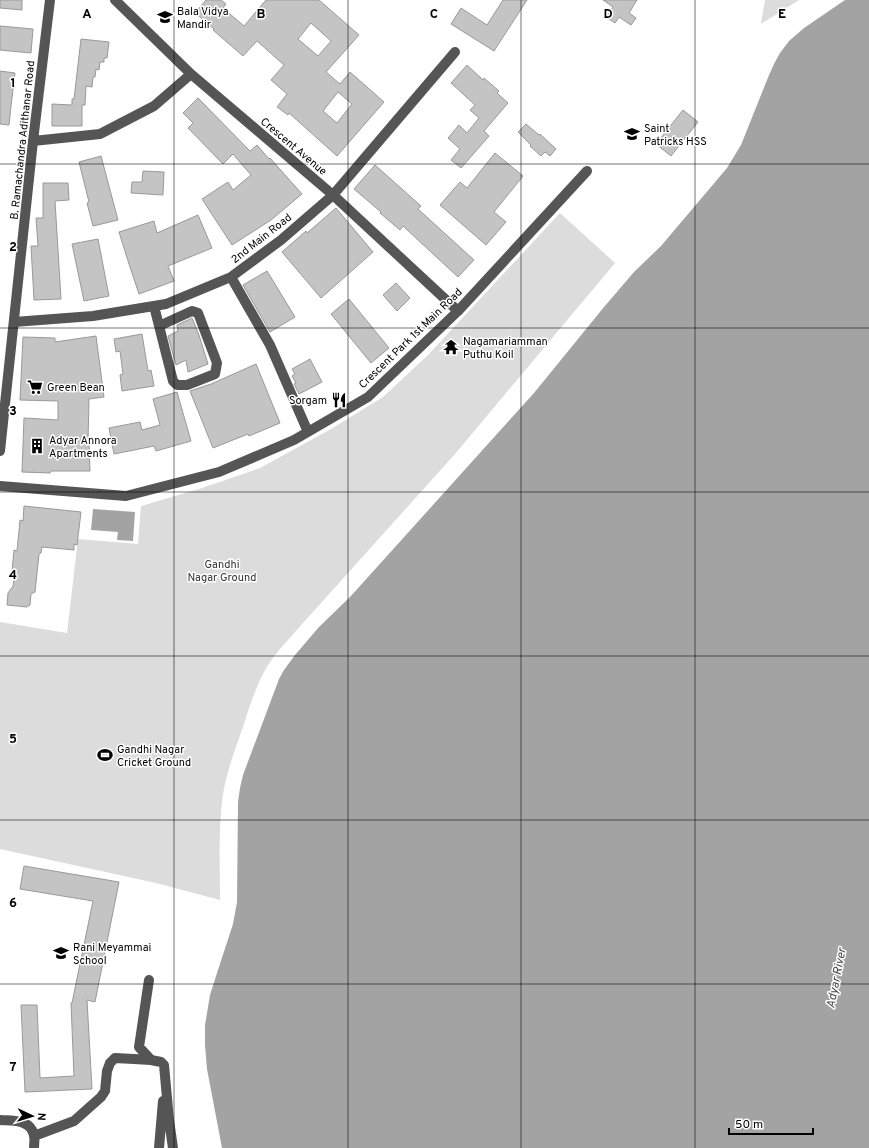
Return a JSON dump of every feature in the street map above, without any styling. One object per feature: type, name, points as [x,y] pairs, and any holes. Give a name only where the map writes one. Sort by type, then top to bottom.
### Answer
[{"type":"street","name":"B. Ramachandra Adithanar Road","points":[[0,450],[33,142],[50,0]]},
{"type":"street","name":"Crescent Avenue","points":[[115,0],[191,74],[333,195],[458,311]]},
{"type":"street","name":"2nd Main Road","points":[[14,322],[93,316],[166,304],[231,277],[281,240],[333,195],[456,52]]},
{"type":"street","points":[[33,142],[100,134],[154,106],[191,74]]},
{"type":"street","name":"Crescent Park 1st Main Road","points":[[0,486],[126,496],[219,472],[294,440],[368,397],[458,311],[587,171]]},
{"type":"street","points":[[231,277],[270,345],[308,432]]},
{"type":"street","points":[[154,306],[159,326],[173,382],[177,385],[187,385],[215,374],[217,363],[198,313],[192,311],[159,326]]},
{"type":"street","points":[[149,980],[139,1047],[151,1060]]},
{"type":"street","points":[[34,1136],[74,1121],[101,1097],[105,1090],[110,1062],[112,1059],[128,1058],[151,1060],[163,1063],[173,1148]]},
{"type":"street","points":[[159,1148],[164,1090],[164,1065]]},
{"type":"street","points":[[0,1120],[24,1122],[30,1126],[34,1136],[34,1148]]},
{"type":"green space","points":[[765,0],[799,0],[761,24]]},
{"type":"green space","name":"Gandhi Nagar Ground","points":[[560,213],[615,263],[455,454],[303,623],[268,665],[260,679],[251,702],[232,759],[223,794],[220,834],[220,900],[156,883],[0,849],[0,622],[67,633],[78,539],[138,544],[141,506],[199,489],[260,468],[331,429],[383,397],[428,355]]},
{"type":"water","name":"Adyar River","points":[[845,0],[869,0],[869,1148],[222,1148],[207,1069],[205,1025],[210,995],[233,924],[237,902],[238,802],[240,788],[243,775],[279,679],[295,655],[319,627],[350,597],[534,393],[634,272],[661,246],[727,168],[741,145],[769,75],[780,53],[789,41],[804,28]]},
{"type":"water","points":[[93,509],[135,512],[133,541],[117,540],[118,532],[91,530]]},
{"type":"building","points":[[0,0],[22,0],[22,10],[0,8]]},
{"type":"building","points":[[206,0],[221,0],[226,4],[223,8],[244,26],[266,0],[319,0],[359,35],[326,72],[340,84],[350,72],[384,102],[337,156],[289,113],[288,115],[277,107],[287,94],[271,80],[284,65],[257,41],[243,56],[195,13]],"holes":[[[311,23],[331,41],[318,56],[298,39]],[[338,92],[352,104],[337,123],[323,111]]]},
{"type":"building","points":[[503,0],[527,0],[494,51],[451,24],[461,8],[487,25]]},
{"type":"building","points":[[603,0],[637,0],[629,13],[636,18],[631,25],[619,17],[615,23],[606,17],[613,7]]},
{"type":"building","points":[[0,26],[33,29],[31,53],[0,50]]},
{"type":"building","points":[[81,39],[109,42],[107,58],[104,58],[104,62],[100,62],[99,70],[96,69],[92,87],[86,86],[85,105],[82,105],[82,126],[52,126],[52,104],[72,105],[72,99],[74,99]]},
{"type":"building","points":[[467,65],[483,80],[484,78],[499,91],[497,93],[508,103],[484,131],[489,136],[461,168],[451,160],[460,149],[448,138],[459,125],[467,133],[479,118],[470,110],[475,105],[451,83]]},
{"type":"building","points":[[0,71],[15,73],[9,125],[0,124]]},
{"type":"building","points":[[198,98],[250,151],[257,145],[302,194],[271,220],[232,245],[202,199],[228,182],[233,190],[251,175],[233,154],[223,164],[188,128],[193,123],[183,113]]},
{"type":"building","points":[[683,110],[698,122],[671,156],[656,144]]},
{"type":"building","points":[[526,124],[539,135],[540,134],[556,149],[550,156],[545,152],[541,156],[518,132]]},
{"type":"building","points":[[495,153],[523,176],[494,212],[506,222],[486,245],[440,205],[460,182],[467,188]]},
{"type":"building","points":[[101,156],[118,220],[93,226],[87,203],[89,202],[79,162]]},
{"type":"building","points":[[375,165],[421,206],[418,209],[474,260],[458,277],[403,226],[400,230],[354,189]]},
{"type":"building","points":[[143,171],[164,172],[163,195],[131,193],[132,182],[142,182]]},
{"type":"building","points":[[43,183],[68,183],[69,200],[55,201],[61,299],[34,300],[31,246],[38,246],[36,218],[43,218]]},
{"type":"building","points":[[336,208],[373,252],[321,298],[282,252]]},
{"type":"building","points":[[198,215],[212,248],[168,266],[174,281],[139,294],[119,232],[154,221],[157,233]]},
{"type":"building","points":[[98,239],[109,296],[84,301],[72,244]]},
{"type":"building","points":[[267,271],[295,317],[270,332],[243,285]]},
{"type":"building","points":[[396,283],[410,298],[397,311],[383,295]]},
{"type":"building","points":[[349,299],[389,348],[371,363],[331,314]]},
{"type":"building","points":[[192,318],[208,364],[188,372],[186,360],[176,365],[168,336],[178,331],[177,325]]},
{"type":"building","points":[[142,334],[148,371],[151,370],[154,386],[122,391],[120,375],[123,374],[120,351],[116,352],[114,339]]},
{"type":"building","points":[[96,336],[104,397],[89,399],[88,441],[90,471],[51,471],[50,473],[22,472],[24,418],[58,420],[58,401],[20,400],[23,337],[55,338],[55,342]]},
{"type":"building","points":[[310,359],[322,382],[299,394],[294,384],[296,383],[292,376],[295,374],[292,369]]},
{"type":"building","points":[[256,364],[280,423],[249,436],[248,434],[213,448],[190,391],[211,384]]},
{"type":"building","points":[[177,392],[191,441],[156,451],[154,446],[114,454],[109,428],[140,422],[142,430],[160,425],[153,399]]},
{"type":"building","points":[[24,506],[81,512],[77,545],[74,544],[74,550],[42,547],[41,553],[39,554],[35,592],[31,594],[30,605],[27,607],[7,605],[8,593],[13,586],[15,571],[12,571],[14,550],[17,551],[20,520],[23,521]]},
{"type":"building","points":[[24,866],[119,882],[95,1002],[87,1000],[92,1089],[25,1092],[21,1005],[37,1005],[40,1078],[74,1076],[71,1003],[93,901],[20,889]]},
{"type":"place","name":"Bala Vidya Mandir","points":[[165,17]]},
{"type":"place","name":"Saint Patricks HSS","points":[[632,134]]},
{"type":"place","name":"Nagamariamman Puthu Koil","points":[[451,347]]},
{"type":"place","name":"Green Bean","points":[[35,387]]},
{"type":"place","name":"Sorgam","points":[[339,400]]},
{"type":"place","name":"Adyar Annora Apartments","points":[[37,446]]},
{"type":"place","name":"Gandhi Nagar Cricket Ground","points":[[105,755]]},
{"type":"place","name":"Rani Meyammai School","points":[[61,953]]}]
